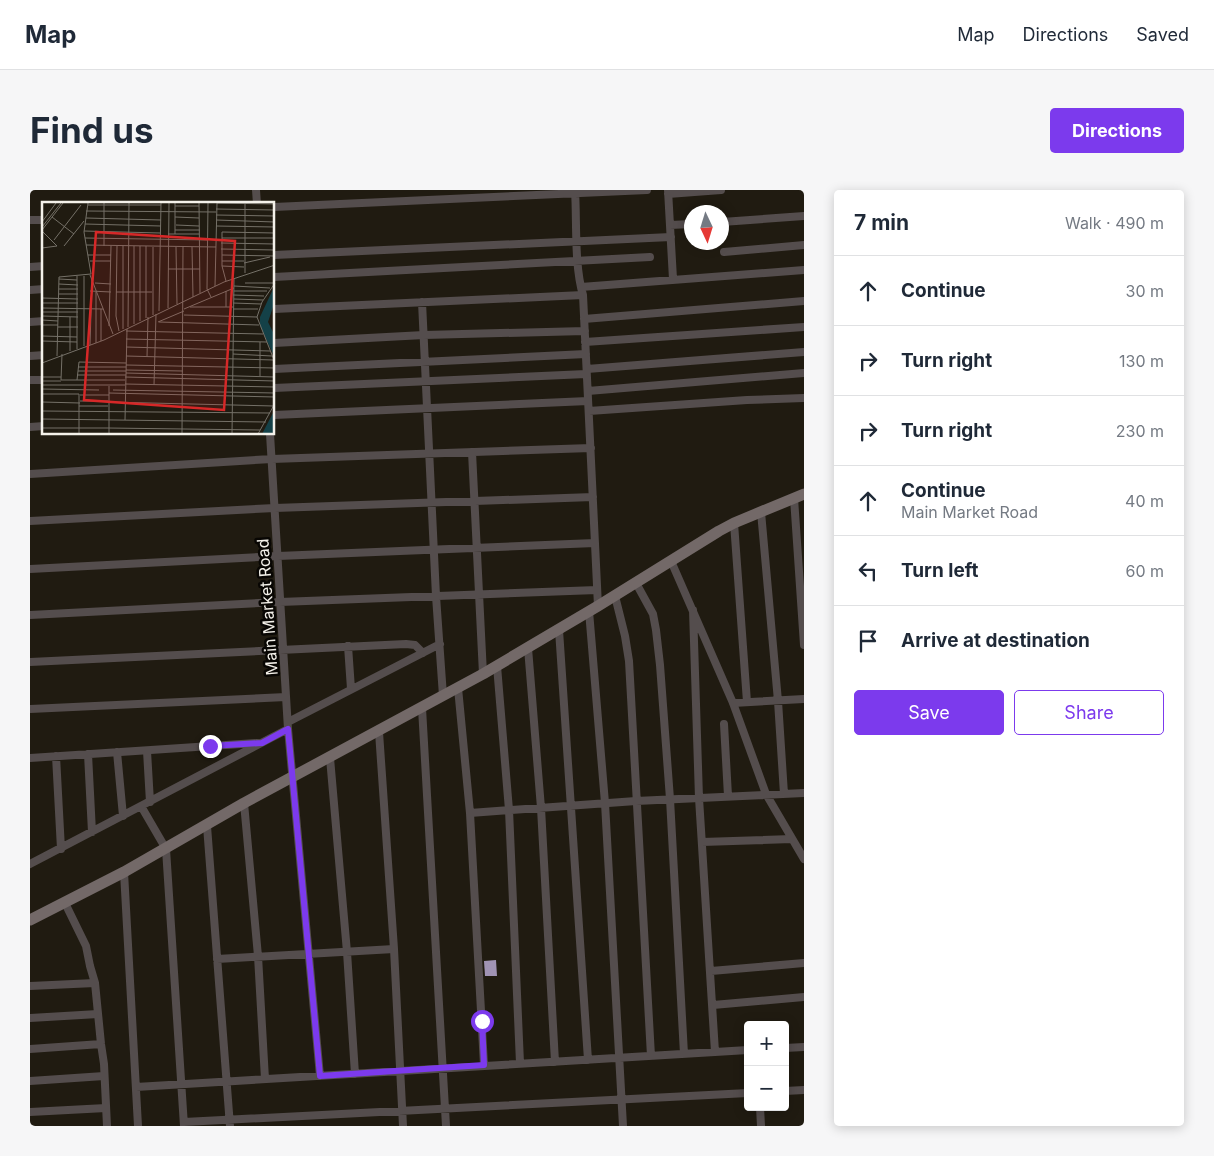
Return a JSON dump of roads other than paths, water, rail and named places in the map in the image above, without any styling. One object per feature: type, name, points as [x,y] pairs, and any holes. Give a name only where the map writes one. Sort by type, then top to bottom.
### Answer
[{"type":"street","points":[[275,207],[575,191],[647,190]]},
{"type":"street","points":[[673,279],[668,192],[721,190]]},
{"type":"street","points":[[575,191],[577,241],[585,331],[597,590],[594,609],[623,1126]]},
{"type":"street","points":[[729,221],[804,216]]},
{"type":"street","points":[[670,226],[684,225]]},
{"type":"street","points":[[275,255],[671,237]]},
{"type":"street","points":[[724,252],[804,245]]},
{"type":"street","points":[[275,277],[650,257]]},
{"type":"street","points":[[581,287],[804,270]]},
{"type":"street","points":[[275,309],[583,295]]},
{"type":"street","points":[[584,319],[804,301]]},
{"type":"street","points":[[422,302],[436,596],[444,696]]},
{"type":"street","points":[[585,342],[804,327]]},
{"type":"street","points":[[275,343],[424,335],[585,331]]},
{"type":"street","points":[[275,388],[586,372],[804,352]]},
{"type":"street","points":[[275,369],[586,354]]},
{"type":"street","points":[[588,391],[804,373]]},
{"type":"street","points":[[589,411],[804,398]]},
{"type":"street","points":[[275,415],[588,401]]},
{"type":"street","name":"Main Market Road","points":[[270,435],[288,726],[320,1076]]},
{"type":"street","points":[[30,474],[272,460],[590,448]]},
{"type":"street","points":[[472,452],[483,674]]},
{"type":"street","points":[[30,920],[124,872],[244,803],[444,696],[594,609],[734,523],[799,496],[804,645]]},
{"type":"street","points":[[30,522],[275,508],[593,497]]},
{"type":"street","points":[[761,512],[778,701],[784,794]]},
{"type":"street","points":[[734,523],[747,702]]},
{"type":"street","points":[[30,569],[278,556],[595,543]]},
{"type":"street","points":[[671,561],[732,703],[766,794],[804,860]]},
{"type":"street","points":[[636,583],[653,614],[656,630],[670,799],[684,1054]]},
{"type":"street","points":[[30,615],[280,602],[597,590]]},
{"type":"street","points":[[615,596],[629,661],[651,1056]]},
{"type":"street","points":[[693,610],[699,798],[716,1052]]},
{"type":"street","points":[[558,630],[572,806],[588,1060]]},
{"type":"street","points":[[30,662],[412,644],[418,647],[422,653]]},
{"type":"street","points":[[30,864],[262,743],[351,689],[440,644]]},
{"type":"street","points":[[348,646],[351,689]]},
{"type":"street","points":[[528,648],[540,808],[555,1062]]},
{"type":"street","points":[[497,666],[509,810],[520,1063]]},
{"type":"street","points":[[458,688],[470,813],[484,1065]]},
{"type":"street","points":[[30,709],[286,697]]},
{"type":"street","points":[[732,703],[804,699]]},
{"type":"street","points":[[422,708],[446,1126]]},
{"type":"street","points":[[724,724],[728,796]]},
{"type":"street","points":[[379,732],[404,1126]]},
{"type":"street","points":[[30,758],[262,743]]},
{"type":"street","points":[[147,750],[150,802]]},
{"type":"street","points":[[117,752],[123,816]]},
{"type":"street","points":[[88,754],[92,832]]},
{"type":"street","points":[[56,756],[61,849]]},
{"type":"street","points":[[330,758],[347,952],[355,1074]]},
{"type":"street","points":[[470,813],[636,801],[804,793]]},
{"type":"street","points":[[244,803],[258,956],[265,1079]]},
{"type":"street","points":[[141,806],[166,849],[184,1124],[229,1123],[445,1108],[744,1093]]},
{"type":"street","points":[[207,826],[229,1123]]},
{"type":"street","points":[[702,842],[792,839]]},
{"type":"street","points":[[124,872],[138,1126]]},
{"type":"street","points":[[65,903],[86,946],[95,983],[104,1064],[107,1126]]},
{"type":"street","points":[[217,959],[394,949]]},
{"type":"street","points":[[711,971],[804,963]]},
{"type":"street","points":[[30,986],[95,983]]},
{"type":"street","points":[[713,1004],[804,997]]},
{"type":"street","points":[[30,1018],[98,1014]]},
{"type":"street","points":[[30,1048],[101,1044]]},
{"type":"street","points":[[789,1048],[804,1047]]},
{"type":"street","points":[[136,1087],[744,1050]]},
{"type":"street","points":[[30,1081],[104,1076]]},
{"type":"street","points":[[789,1091],[804,1090]]},
{"type":"street","points":[[30,1112],[106,1108]]},
{"type":"street","points":[[760,1111],[761,1126]]}]
